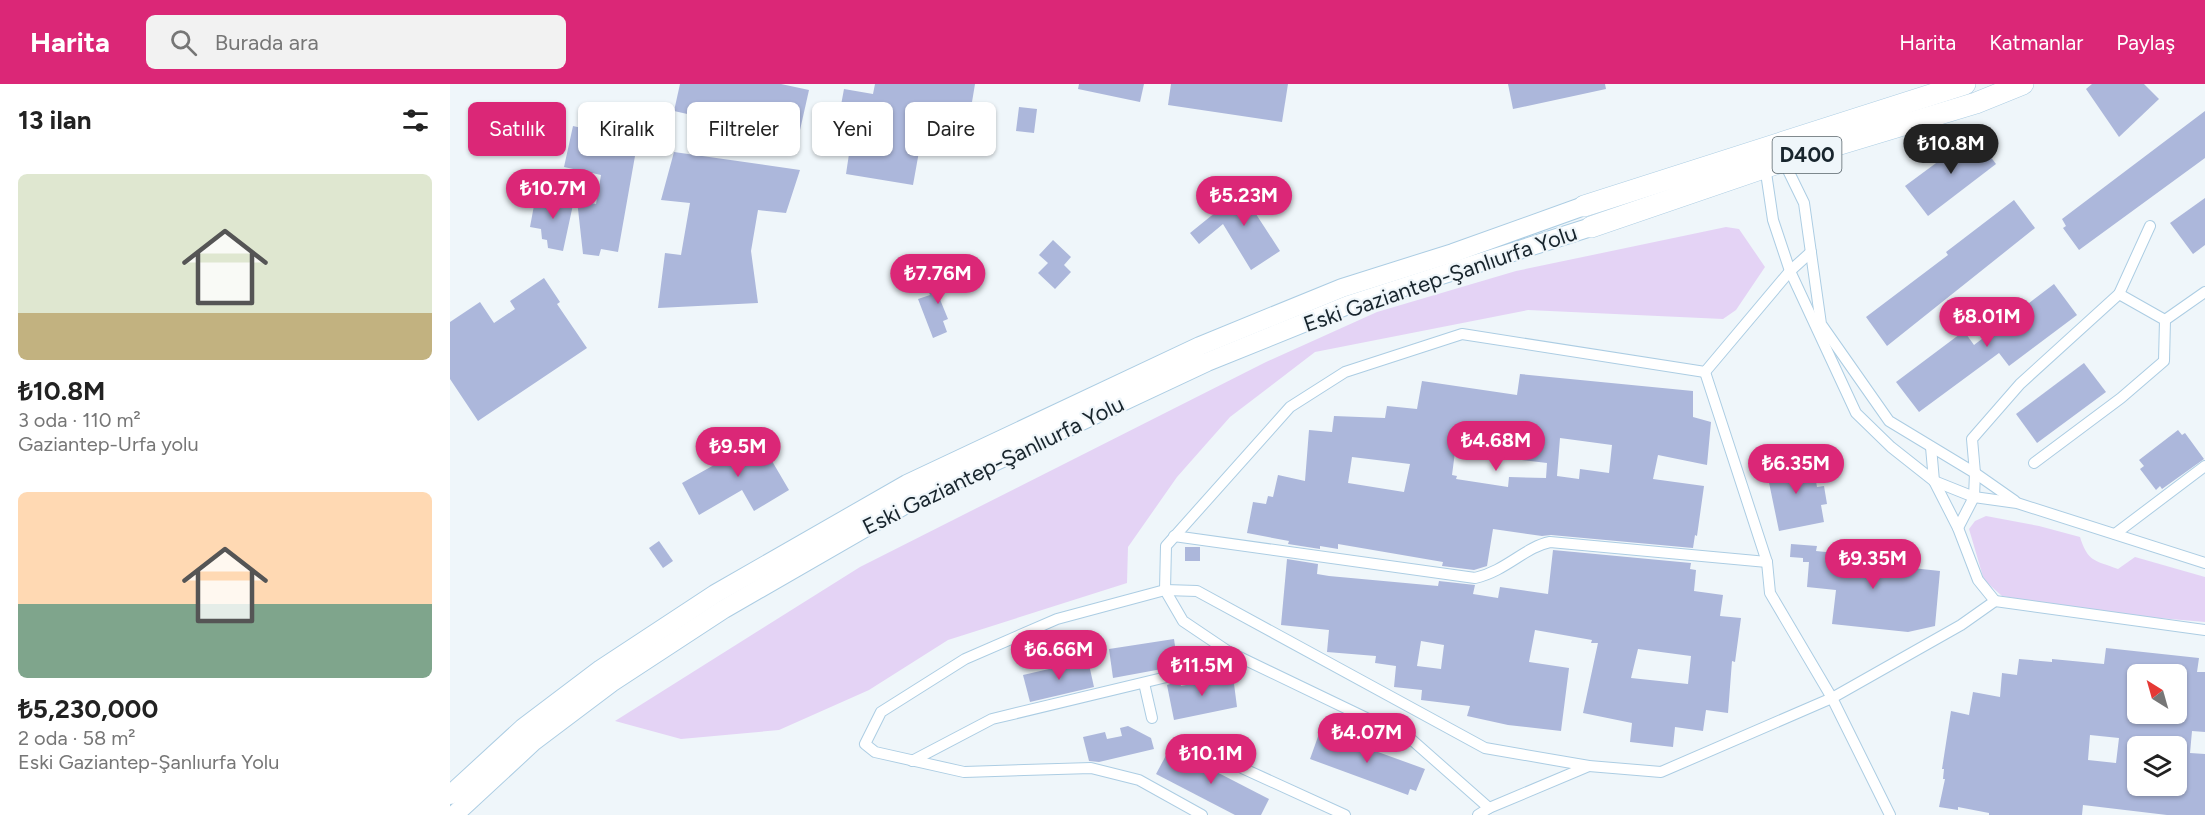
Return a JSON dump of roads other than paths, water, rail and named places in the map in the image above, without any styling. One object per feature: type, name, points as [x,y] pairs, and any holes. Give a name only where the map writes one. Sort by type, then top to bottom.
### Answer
[{"type":"highway","name":"D400","points":[[1591,227],[1764,169],[1778,153],[1965,84]]},
{"type":"highway","name":"D400","points":[[1584,206],[1778,153],[1976,103],[2023,84]]},
{"type":"main road","name":"Eski Gaziantep-Şanlıurfa Yolu","points":[[450,795],[523,728],[601,669],[715,594],[907,484],[1200,346],[1342,288],[1453,253],[1584,206]]},
{"type":"main road","name":"Eski Gaziantep-Şanlıurfa Yolu","points":[[454,815],[534,741],[611,683],[724,609],[915,499],[1196,366],[1239,348],[1348,305],[1591,227]]},
{"type":"street","points":[[1778,153],[1804,203],[1821,324],[1889,421],[1975,473],[2017,502]]},
{"type":"street","points":[[1764,169],[1773,220],[1790,271],[1856,413],[1891,447],[1934,481],[1974,497],[2017,502],[2205,563]]},
{"type":"street","points":[[1958,528],[1974,497],[1975,473],[1972,439],[2020,384],[2119,294],[2150,226]]},
{"type":"street","points":[[1705,372],[1790,271],[1811,252]]},
{"type":"street","points":[[2165,320],[2205,292]]},
{"type":"street","points":[[2119,294],[2165,320]]},
{"type":"street","points":[[2034,463],[2121,398],[2164,361],[2165,320]]},
{"type":"street","points":[[1490,808],[1412,740],[1229,652],[1183,621],[1166,590],[1166,546],[1290,407],[1345,372],[1462,334],[1705,372]]},
{"type":"street","points":[[1705,372],[1767,562],[1770,592],[1832,698],[1890,815]]},
{"type":"street","points":[[1931,447],[1934,481],[1958,528],[1978,580],[1995,601]]},
{"type":"street","points":[[2115,534],[2205,466]]},
{"type":"street","points":[[1174,536],[1475,578],[1491,574],[1540,544],[1550,542],[1767,562]]},
{"type":"street","points":[[1202,815],[1139,780],[1091,768],[964,772],[875,752],[865,744],[880,712],[965,659],[1057,620],[1166,590],[1197,591],[1485,748],[1589,766],[1661,772],[1832,698],[1961,625],[1995,601],[2205,630]]},
{"type":"street","points":[[912,761],[992,719],[1175,675],[1229,652]]},
{"type":"street","points":[[1144,683],[1152,718]]},
{"type":"street","points":[[1196,747],[1345,815]]},
{"type":"street","points":[[1478,815],[1589,766]]}]
